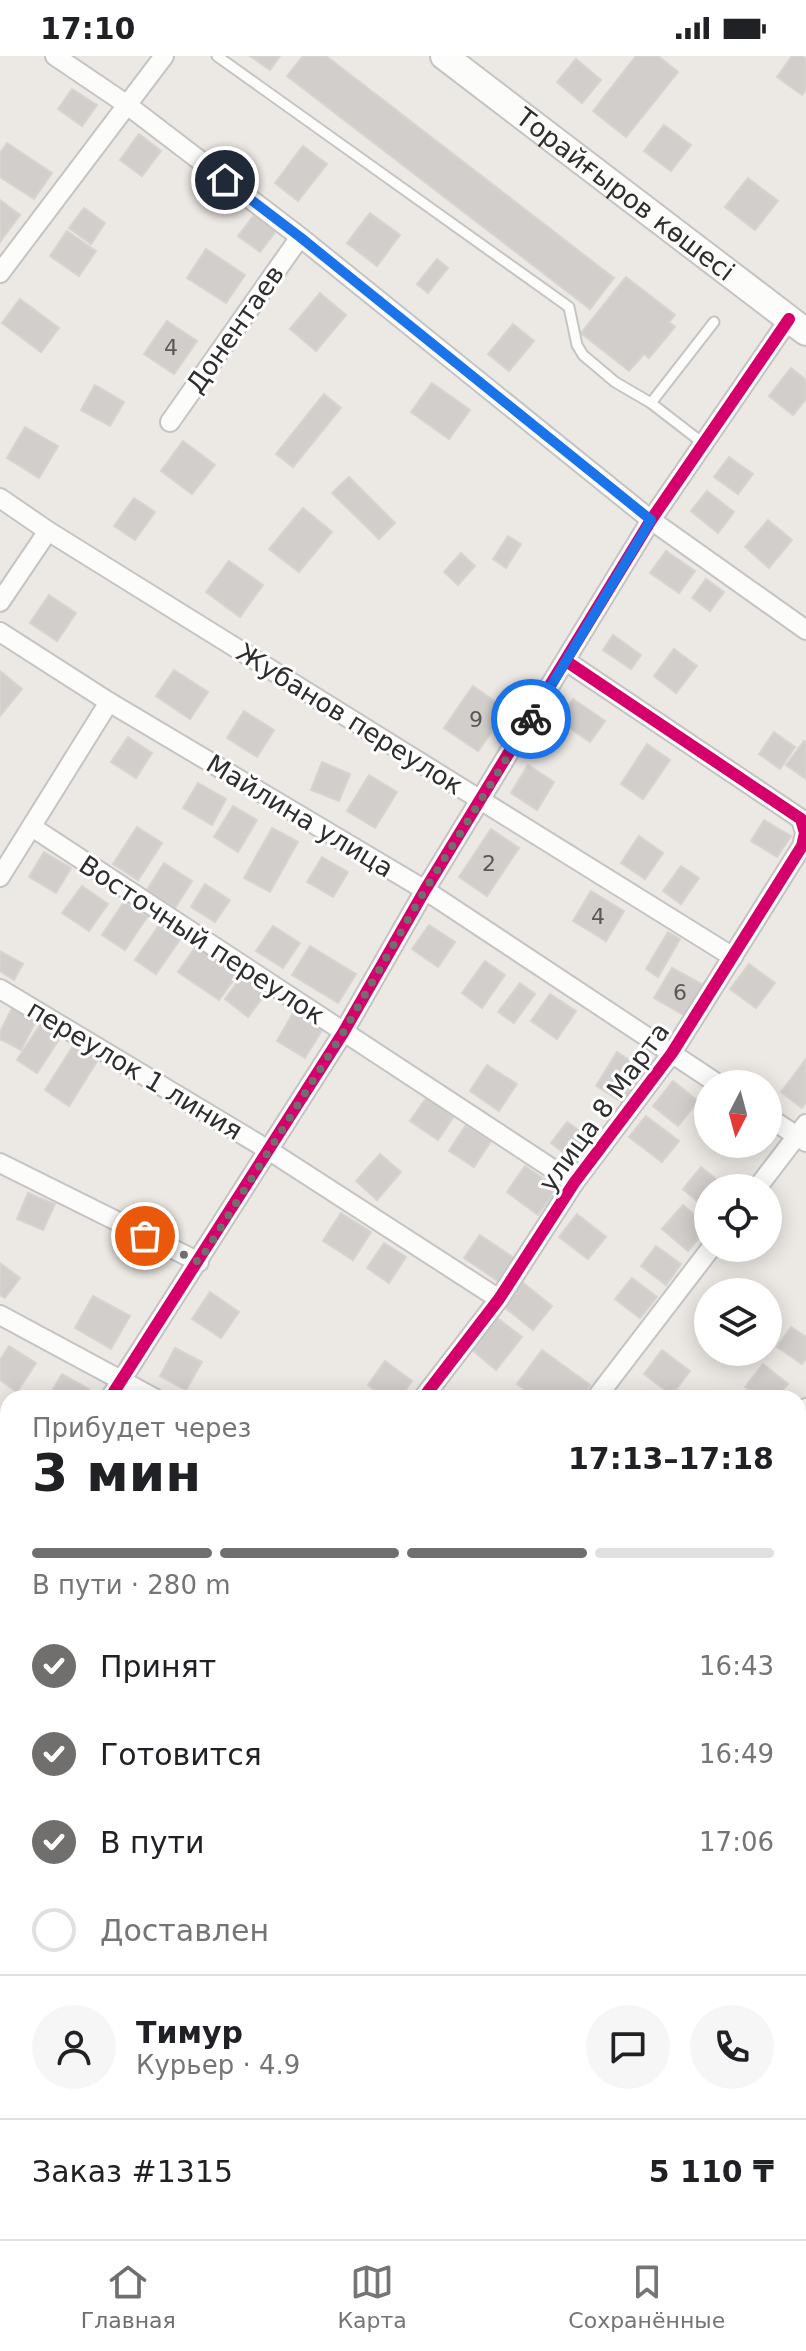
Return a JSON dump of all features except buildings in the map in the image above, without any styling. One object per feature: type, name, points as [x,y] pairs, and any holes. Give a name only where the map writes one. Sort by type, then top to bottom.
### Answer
[{"type":"street","points":[[55,56],[126,104],[300,237],[651,520],[806,630]]},
{"type":"street","points":[[0,273],[164,56]]},
{"type":"street","name":"Торайғыров көшесі","points":[[444,56],[797,326]]},
{"type":"street","name":"Донентаев","points":[[170,422],[300,237]]},
{"type":"street","points":[[0,1315],[115,1390],[343,1033],[425,890],[651,520],[704,444],[797,326]]},
{"type":"street","points":[[0,498],[48,531],[0,602]]},
{"type":"street","name":"Жубанов переулок","points":[[48,531],[733,957]]},
{"type":"street","name":"Майлина улица","points":[[0,632],[109,702],[425,890],[697,1070]]},
{"type":"street","points":[[566,661],[801,819],[805,833]]},
{"type":"street","points":[[0,877],[109,702]]},
{"type":"street","name":"Восточный переулок","points":[[32,827],[574,1183]]},
{"type":"street","name":"улица 8 Марта","points":[[429,1390],[499,1299],[574,1183],[672,1053],[802,846],[805,833]]},
{"type":"street","name":"переулок 1 линия","points":[[0,989],[270,1151],[499,1299]]},
{"type":"street","points":[[769,1174],[803,1134],[782,1124]]},
{"type":"street","points":[[0,1163],[199,1262]]},
{"type":"street","points":[[602,1390],[700,1262]]},
{"type":"lane","points":[[217,56],[569,307],[577,345],[583,355],[615,382],[651,403],[704,444]]},
{"type":"lane","points":[[651,403],[714,322]]},
{"type":"cycle path","points":[[115,1390],[343,1033],[425,890],[651,520],[789,319]]},
{"type":"cycle path","points":[[429,1390],[499,1299],[574,1183],[672,1053],[802,846],[805,833],[801,819],[566,661]]},
{"type":"way so far","points":[[145,1236],[199,1262],[343,1033],[425,890],[531,719]]},
{"type":"route","points":[[225,180],[651,520],[531,719]]}]
